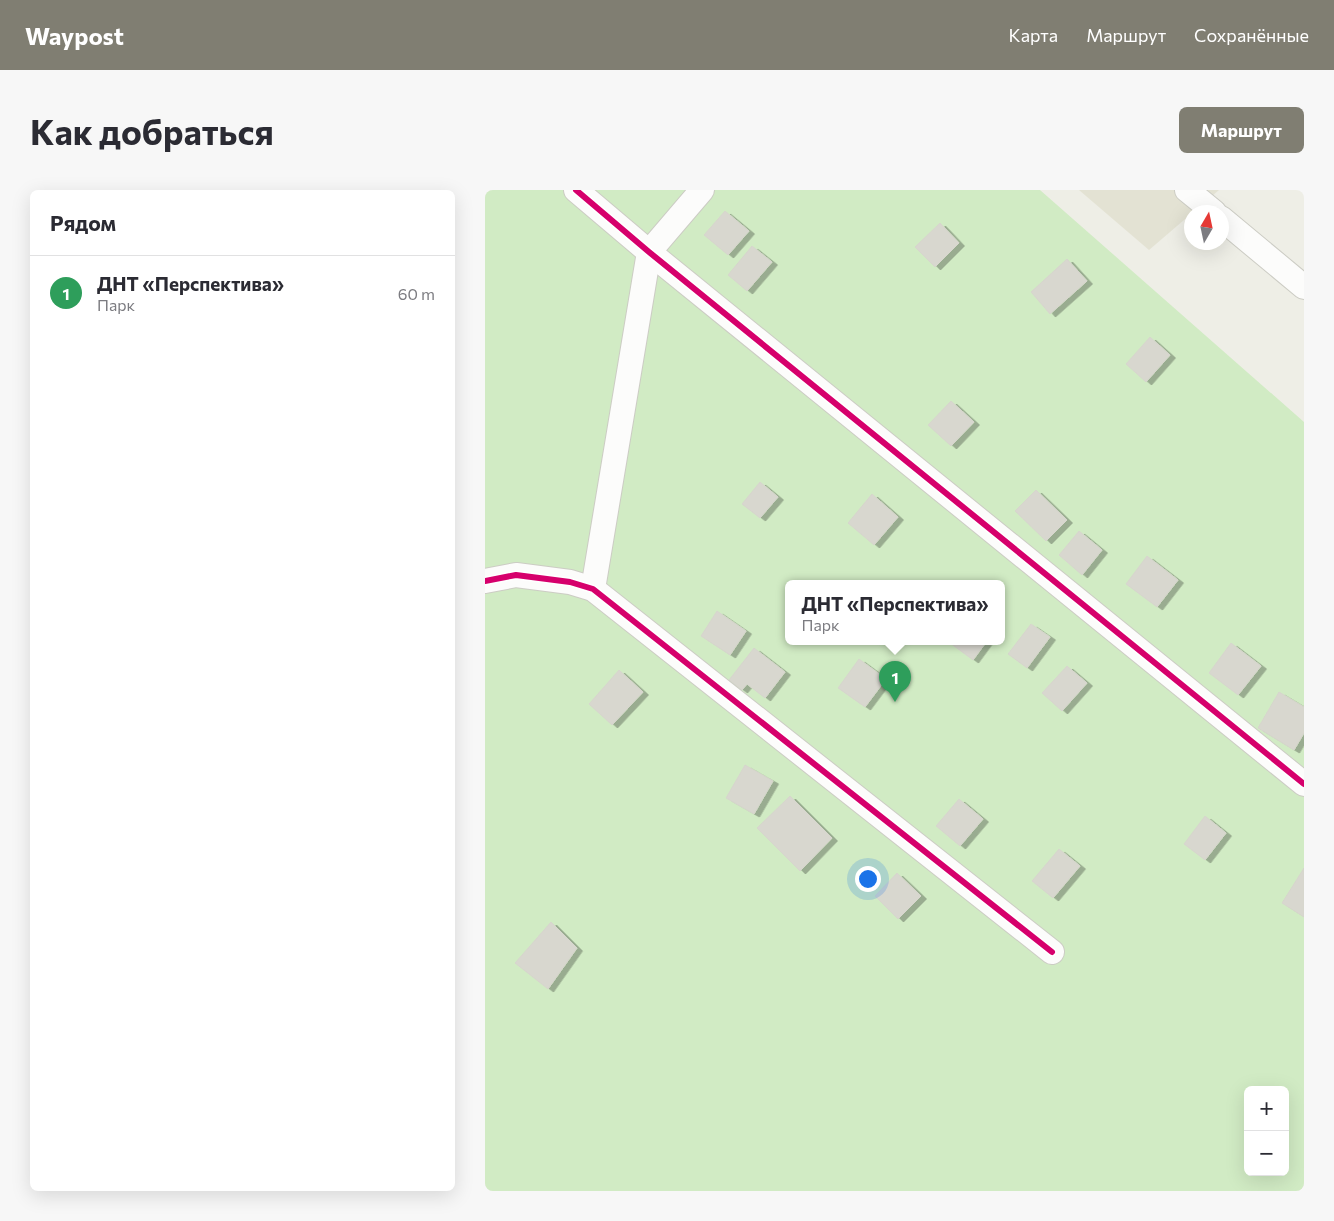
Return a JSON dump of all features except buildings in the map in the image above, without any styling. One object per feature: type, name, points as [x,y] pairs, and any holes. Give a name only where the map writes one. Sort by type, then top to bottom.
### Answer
[{"type":"street","points":[[576,190],[649,252],[1304,784]]},
{"type":"street","points":[[593,589],[649,252],[702,190]]},
{"type":"street","points":[[1187,190],[1205,205]]},
{"type":"street","points":[[1229,225],[1304,287]]},
{"type":"street","points":[[485,581],[516,575],[569,582],[593,589],[1052,952]]},
{"type":"shaded area","points":[[1079,190],[1219,190],[1202,205],[1184,205],[1184,220],[1149,250]]},
{"type":"green space","points":[[485,190],[1040,190],[1304,422],[1304,1191],[485,1191]]},
{"type":"cycle path","points":[[576,190],[649,252],[1304,784]]},
{"type":"cycle path","points":[[485,581],[516,575],[570,582],[593,589],[1052,952]]},
{"type":"place","name":"ДНТ «Перспектива»","points":[[895,702]]}]
